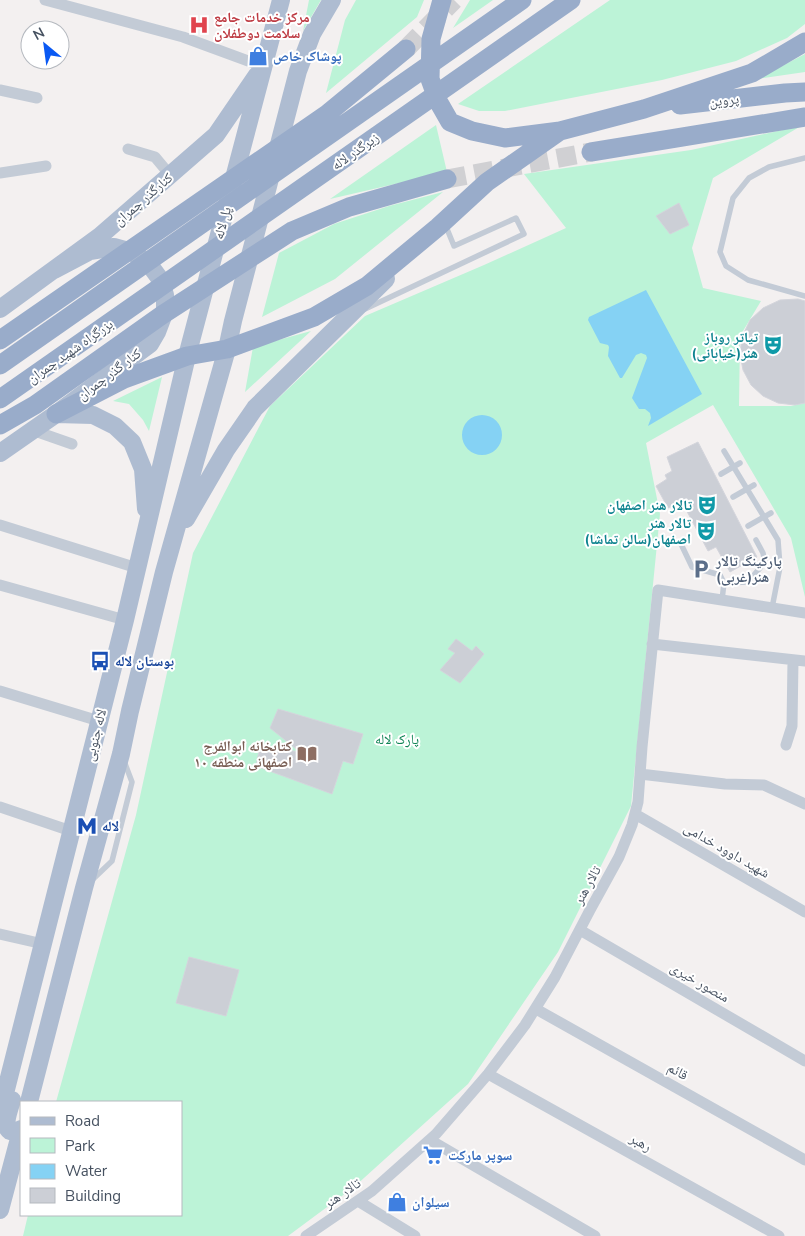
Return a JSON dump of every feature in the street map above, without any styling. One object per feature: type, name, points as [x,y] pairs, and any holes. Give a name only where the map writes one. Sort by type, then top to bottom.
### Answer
[{"type":"highway","points":[[442,0],[431,39],[430,79],[438,101],[450,122],[472,131],[505,138],[560,130],[644,109],[752,73],[805,42]]},
{"type":"highway","name":"زیرگذر لاله","points":[[122,280],[522,0]]},
{"type":"highway","name":"زیرگذر لاله","points":[[139,302],[571,0]]},
{"type":"highway","points":[[0,340],[327,114],[406,49]]},
{"type":"highway","name":"پروین","points":[[644,109],[805,92]]},
{"type":"highway","points":[[591,152],[805,117]]},
{"type":"highway","points":[[56,414],[124,379],[187,356],[227,349],[314,317],[367,286],[441,224],[487,182],[560,130]]},
{"type":"highway","points":[[0,425],[35,405],[162,315],[292,231],[349,207],[447,179]]},
{"type":"highway","name":"بزرگراه شهید چمران","points":[[0,366],[122,280]]},
{"type":"highway","name":"بزرگراه شهید چمران","points":[[0,399],[139,302]]},
{"type":"main road","points":[[262,66],[281,0]]},
{"type":"main road","name":"لاله جنوبی","points":[[29,1101],[84,888],[121,754],[164,572],[227,349],[298,71],[312,34],[332,0]]},
{"type":"main road","name":"پل لاله","points":[[187,356],[262,66]]},
{"type":"main road","name":"کنارگذر چمران","points":[[0,309],[100,236],[216,135],[262,66]]},
{"type":"main road","points":[[171,548],[226,450],[256,408],[441,224]]},
{"type":"main road","name":"کنار گذر چمران","points":[[54,270],[90,251],[114,247],[132,252],[150,264],[160,279],[165,295],[165,311],[150,344],[56,414]]},
{"type":"main road","name":"لاله جنوبی","points":[[0,1113],[125,620],[187,356]]},
{"type":"main road","points":[[0,453],[56,414],[93,415],[115,426],[132,442],[142,469],[148,526]]},
{"type":"main road","points":[[20,1130],[11,1132],[6,1124],[41,989],[35,978]]},
{"type":"main road","points":[[0,1210],[20,1134]]},
{"type":"main road","points":[[0,1160],[4,1166],[0,1182]]},
{"type":"street","points":[[45,0],[183,37],[262,66]]},
{"type":"street","points":[[0,90],[37,98]]},
{"type":"street","points":[[128,149],[155,157],[170,175]]},
{"type":"street","points":[[0,173],[46,166]]},
{"type":"street","points":[[32,430],[72,444]]},
{"type":"street","points":[[0,525],[137,568]]},
{"type":"street","points":[[0,585],[125,620]]},
{"type":"street","name":"تالار هنر","points":[[306,1236],[372,1191],[430,1140],[488,1074],[525,1025],[555,977],[620,857],[635,814],[638,802],[658,590],[805,613]]},
{"type":"street","points":[[652,644],[799,660],[792,726],[786,745]]},
{"type":"street","points":[[0,691],[99,722]]},
{"type":"street","points":[[640,774],[724,784],[764,785],[805,804]]},
{"type":"street","points":[[0,807],[71,831]]},
{"type":"street","name":"شهید داوود خدامی","points":[[635,814],[805,912]]},
{"type":"street","name":"منصور خیری","points":[[580,930],[805,1061]]},
{"type":"street","points":[[0,934],[43,944]]},
{"type":"street","name":"قائم","points":[[536,1009],[805,1160]]},
{"type":"street","name":"رهبر","points":[[488,1074],[779,1236]]},
{"type":"street","points":[[430,1140],[595,1236]]},
{"type":"street","points":[[358,1201],[415,1236]]},
{"type":"lane","points":[[805,158],[768,167],[748,178],[733,198],[720,252],[726,266],[748,280],[805,296]]},
{"type":"lane","points":[[347,318],[524,234],[516,218],[454,246],[441,224]]},
{"type":"lane","points":[[724,451],[778,540],[780,566],[772,608]]},
{"type":"lane","points":[[721,474],[740,463]]},
{"type":"lane","points":[[733,497],[754,485]]},
{"type":"lane","points":[[748,526],[771,513]]},
{"type":"lane","points":[[724,583],[748,582],[765,562],[763,553],[756,540]]},
{"type":"lane","points":[[680,544],[692,567],[720,575],[724,583],[722,600]]},
{"type":"green space","points":[[309,0],[321,0],[303,31]]},
{"type":"green space","points":[[356,0],[424,0],[417,17],[326,93],[345,20]]},
{"type":"green space","points":[[470,0],[493,0],[453,28]]},
{"type":"green space","points":[[610,0],[805,0],[805,24],[787,38],[736,61],[662,80],[505,111],[479,111],[458,104]]},
{"type":"green space","points":[[805,54],[805,72],[757,79]]},
{"type":"green space","points":[[436,125],[447,172],[330,199]]},
{"type":"green space","name":"پارک لاله","points":[[801,126],[713,178],[692,248],[703,288],[761,301],[740,336],[739,406],[791,406],[805,403],[805,597],[791,538],[713,405],[646,443],[660,514],[631,806],[558,952],[468,1084],[354,1187],[288,1236],[23,1236],[28,1216],[182,1216],[182,1101],[56,1101],[136,815],[193,553],[270,406],[365,316],[566,228],[524,174],[691,150]]},
{"type":"green space","points":[[443,192],[335,279],[262,317],[279,253],[334,224],[389,206]]},
{"type":"green space","points":[[311,331],[245,392],[253,347]]},
{"type":"green space","points":[[162,377],[149,431],[143,420],[129,404],[113,401]]},
{"type":"water","points":[[646,290],[702,394],[648,426],[651,418],[650,413],[645,409],[639,409],[632,398],[647,358],[646,355],[641,353],[636,355],[622,378],[620,378],[608,356],[608,345],[600,343],[588,320],[589,317]]},
{"type":"water","points":[[482,415],[496,421],[502,435],[496,449],[482,455],[468,449],[462,435],[468,421]]},
{"type":"building","points":[[679,203],[689,225],[670,234],[656,216]]},
{"type":"building","name":"تیاتر روباز هنر(خیابانی)","points":[[798,299],[805,301],[805,403],[795,405],[778,403],[763,396],[751,385],[743,370],[740,354],[742,337],[750,320],[763,308],[780,300]]},
{"type":"building","name":"تالار هنر اصفهان","points":[[698,442],[757,557],[730,572],[716,547],[708,551],[682,502],[668,508],[656,486],[667,479],[665,475],[672,471],[667,457]]},
{"type":"building","points":[[456,639],[472,651],[476,646],[484,654],[460,683],[440,670],[455,653],[448,649]]},
{"type":"building","name":"کتابخانه ابوالفرج اصفهانی منطقه ۱۰","points":[[278,709],[363,734],[353,764],[343,761],[332,794],[256,766],[260,746],[300,752],[270,728]]},
{"type":"building","points":[[189,957],[239,970],[226,1016],[176,1003]]},
{"type":"tunnel","points":[[406,49],[454,0]]},
{"type":"tunnel","points":[[447,179],[591,152]]},
{"type":"place","name":"مرکز خدمات جامع سلامت دوطفلان","points":[[199,25]]},
{"type":"place","name":"پوشاک خاص","points":[[258,56]]},
{"type":"place","name":"تیاتر روباز هنر(خیابانی)","points":[[773,345]]},
{"type":"place","name":"تالار هنر اصفهان","points":[[707,505]]},
{"type":"place","name":"تالار هنر اصفهان(سالن تماشا)","points":[[706,531]]},
{"type":"place","name":"پارکینگ تالار هنر(غربی)","points":[[701,569]]},
{"type":"place","name":"بوستان لاله","points":[[100,661]]},
{"type":"place","name":"کتابخانه ابوالفرج اصفهانی منطقه ۱۰","points":[[307,754]]},
{"type":"place","name":"لاله","points":[[87,826]]},
{"type":"place","name":"سوپر مارکت","points":[[433,1155]]},
{"type":"place","name":"سیلوان","points":[[397,1202]]}]
